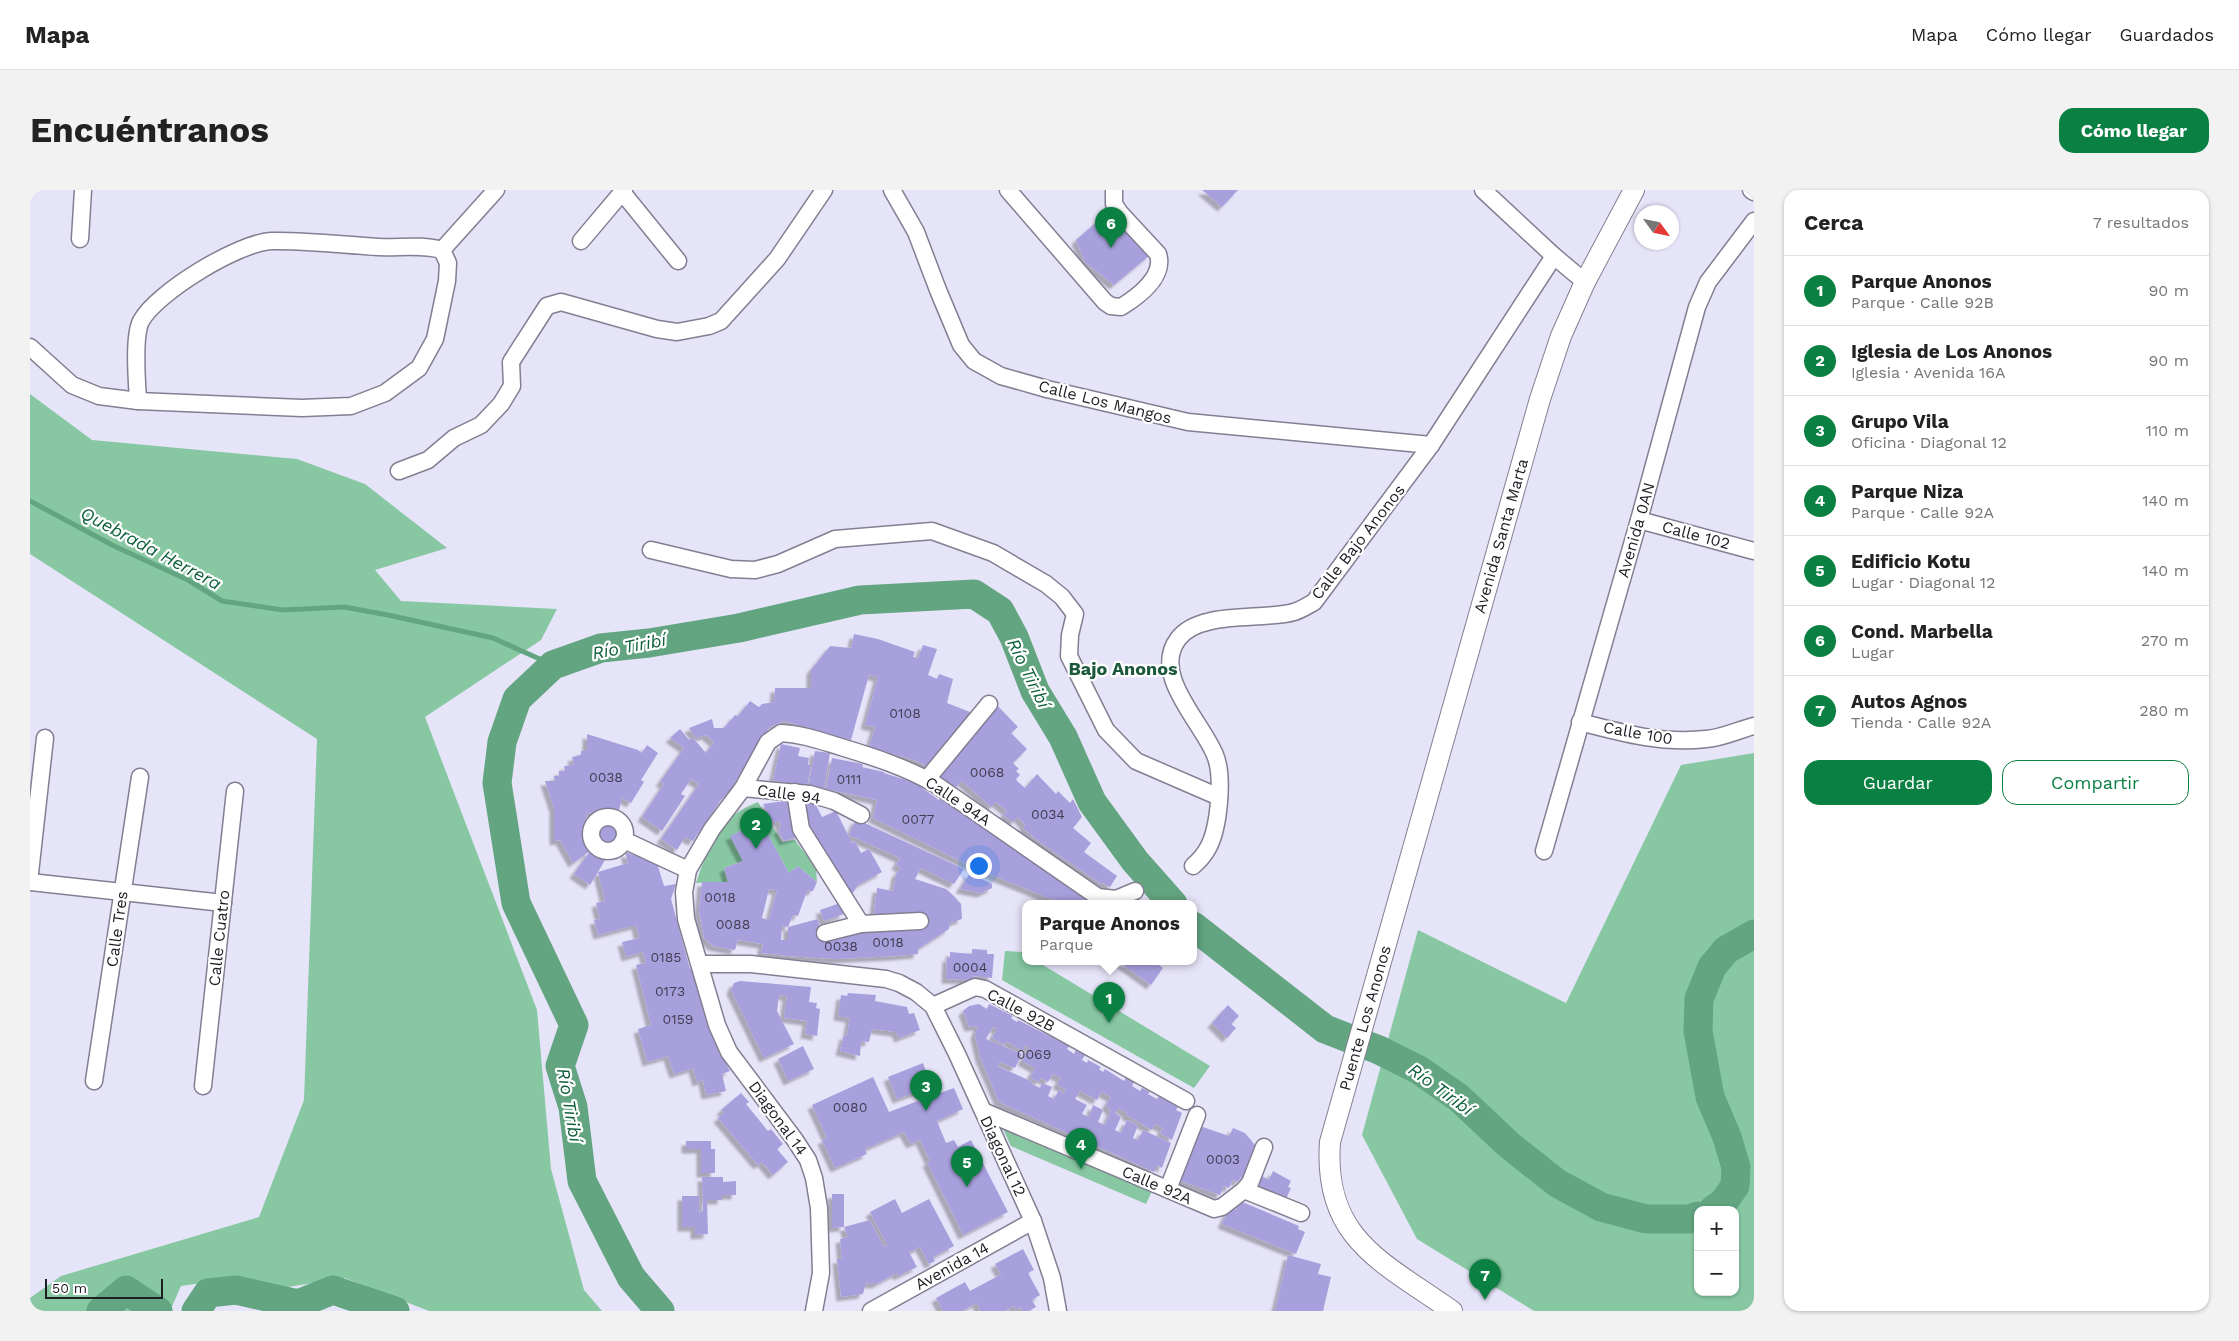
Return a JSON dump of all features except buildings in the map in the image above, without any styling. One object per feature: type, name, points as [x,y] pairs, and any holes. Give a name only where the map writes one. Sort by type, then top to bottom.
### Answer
[{"type":"main road","name":"Avenida Santa Marta","points":[[1399,894],[1540,399],[1561,336],[1585,282],[1634,190]]},
{"type":"main road","name":"Puente Los Anonos","points":[[1399,894],[1330,1142],[1328,1168],[1332,1193],[1341,1218],[1358,1241],[1385,1264],[1452,1311]]},
{"type":"street","points":[[80,239],[83,190]]},
{"type":"street","points":[[442,250],[496,190]]},
{"type":"street","points":[[399,471],[428,460],[454,438],[481,425],[501,404],[512,386],[511,362],[548,306],[561,302],[657,329],[677,332],[709,326],[721,321],[777,258],[824,190]]},
{"type":"street","name":"Calle Los Mangos","points":[[892,190],[916,232],[961,344],[974,361],[1001,376],[1047,389],[1188,422],[1431,444]]},
{"type":"street","points":[[1008,190],[1105,302],[1111,306],[1121,306],[1154,279],[1161,263],[1158,254],[1114,204],[1114,190]]},
{"type":"street","points":[[1483,190],[1585,282]]},
{"type":"street","points":[[581,241],[623,191],[678,261]]},
{"type":"street","name":"Avenida 0AN","points":[[1544,852],[1701,296],[1708,282],[1754,221]]},
{"type":"street","points":[[30,347],[72,384],[99,396],[138,401],[302,408],[351,406],[385,393],[419,368],[435,339],[447,281],[448,263],[442,250],[431,247],[386,247],[270,241],[236,250],[179,284],[146,314],[140,324],[137,348],[138,401]]},
{"type":"street","name":"Calle Bajo Anonos","points":[[1193,866],[1209,847],[1216,820],[1219,797],[1216,756],[1171,676],[1170,664],[1176,641],[1183,632],[1202,623],[1292,613],[1314,602],[1431,444],[1554,256]]},
{"type":"street","name":"Calle 102","points":[[1639,520],[1754,551]]},
{"type":"street","points":[[651,550],[731,569],[755,570],[778,564],[835,539],[932,531],[993,554],[1046,584],[1062,597],[1075,614],[1070,635],[1069,656],[1106,730],[1136,761],[1219,797]]},
{"type":"street","points":[[927,779],[989,704]]},
{"type":"street","name":"Calle 100","points":[[1580,722],[1629,735],[1669,741],[1708,739],[1754,726]]},
{"type":"street","name":"Calle 94A","points":[[744,788],[768,742],[781,733],[798,734],[880,759],[927,779],[1098,897],[1116,899],[1135,891]]},
{"type":"street","points":[[30,873],[45,738]]},
{"type":"street","name":"Calle Tres","points":[[94,1081],[140,777]]},
{"type":"street","points":[[624,840],[688,870],[712,829],[744,788]]},
{"type":"street","name":"Calle 94","points":[[744,788],[810,794],[834,801],[862,815]]},
{"type":"street","name":"Calle Cuatro","points":[[202,1086],[235,791]]},
{"type":"street","points":[[795,792],[801,829],[861,924]]},
{"type":"street","name":"Diagonal 14","points":[[688,870],[684,892],[686,919],[717,1025],[729,1052],[795,1140],[811,1168],[819,1208],[821,1241],[821,1273],[814,1311]]},
{"type":"street","points":[[30,882],[223,903]]},
{"type":"street","points":[[825,933],[861,924],[920,921]]},
{"type":"street","points":[[700,964],[751,964],[886,979],[916,992],[932,1006]]},
{"type":"street","name":"Calle 92B","points":[[932,1006],[975,987],[985,989],[1186,1101]]},
{"type":"street","name":"Diagonal 12","points":[[932,1006],[1033,1221],[1052,1278],[1058,1311]]},
{"type":"street","name":"Calle 92A","points":[[982,1111],[1214,1209],[1222,1207],[1244,1190]]},
{"type":"street","points":[[1168,1189],[1197,1115]]},
{"type":"street","points":[[1264,1147],[1250,1183],[1244,1190],[1301,1213]]},
{"type":"street","name":"Avenida 14","points":[[871,1311],[1033,1221]]},
{"type":"green space","points":[[30,394],[92,440],[297,459],[365,484],[447,548],[375,570],[401,601],[557,609],[541,640],[425,717],[537,1010],[551,1169],[584,1290],[602,1311],[429,1311],[345,1278],[288,1287],[228,1279],[181,1286],[170,1311],[30,1311],[30,1298],[61,1276],[259,1217],[304,1100],[317,739],[30,554]]},
{"type":"green space","points":[[1754,753],[1754,1311],[1534,1311],[1417,1239],[1362,1135],[1418,930],[1566,1003],[1681,765]]},
{"type":"green space","points":[[758,802],[782,842],[795,840],[816,868],[817,882],[798,866],[789,873],[761,822],[731,836],[743,861],[724,868],[728,882],[696,883],[711,845],[724,824],[744,808]]},
{"type":"green space","points":[[1005,951],[1022,952],[1022,965],[1043,965],[1210,1066],[1194,1088],[1002,980]]},
{"type":"green space","points":[[1003,1129],[1152,1191],[1146,1204],[1011,1146]]},
{"type":"waterway","name":"Quebrada Herrera","points":[[30,501],[114,546],[188,580],[222,601],[283,610],[344,607],[388,615],[493,638],[553,665]]},
{"type":"waterway","name":"Río Tiribí","points":[[660,1311],[631,1277],[582,1181],[573,1107],[560,1066],[574,1025],[516,903],[497,783],[502,742],[517,699],[553,665],[601,648],[649,643],[739,628],[860,600],[974,594],[1000,611],[1014,637],[1035,691],[1063,737],[1092,802],[1135,861],[1169,900]]},
{"type":"waterway","name":"Río Tiribí","points":[[1197,929],[1325,1029],[1379,1050],[1419,1070],[1459,1098],[1509,1145],[1557,1183],[1601,1207],[1646,1219],[1694,1217]]},
{"type":"waterway","name":"Río Tiribí","points":[[1719,1206],[1735,1186],[1736,1167],[1727,1137],[1710,1097],[1698,1031],[1699,999],[1712,967],[1726,950],[1754,934]]},
{"type":"waterway","name":"Río Tiribí","points":[[101,1311],[126,1290],[158,1311]]},
{"type":"waterway","name":"Río Tiribí","points":[[196,1311],[208,1293],[236,1290],[298,1304],[333,1290],[395,1311]]},
{"type":"place","name":"Cond. Marbella","points":[[1111,248]]},
{"type":"place","name":"Iglesia de Los Anonos","points":[[756,849]]},
{"type":"place","name":"Parque Anonos","points":[[1109,1023]]},
{"type":"place","name":"Grupo Vila","points":[[926,1111]]},
{"type":"place","name":"Parque Niza","points":[[1081,1169]]},
{"type":"place","name":"Edificio Kotu","points":[[967,1187]]},
{"type":"place","name":"Autos Agnos","points":[[1485,1300]]},
{"type":"district","name":"Bajo Anonos","points":[[1123,668]]}]
